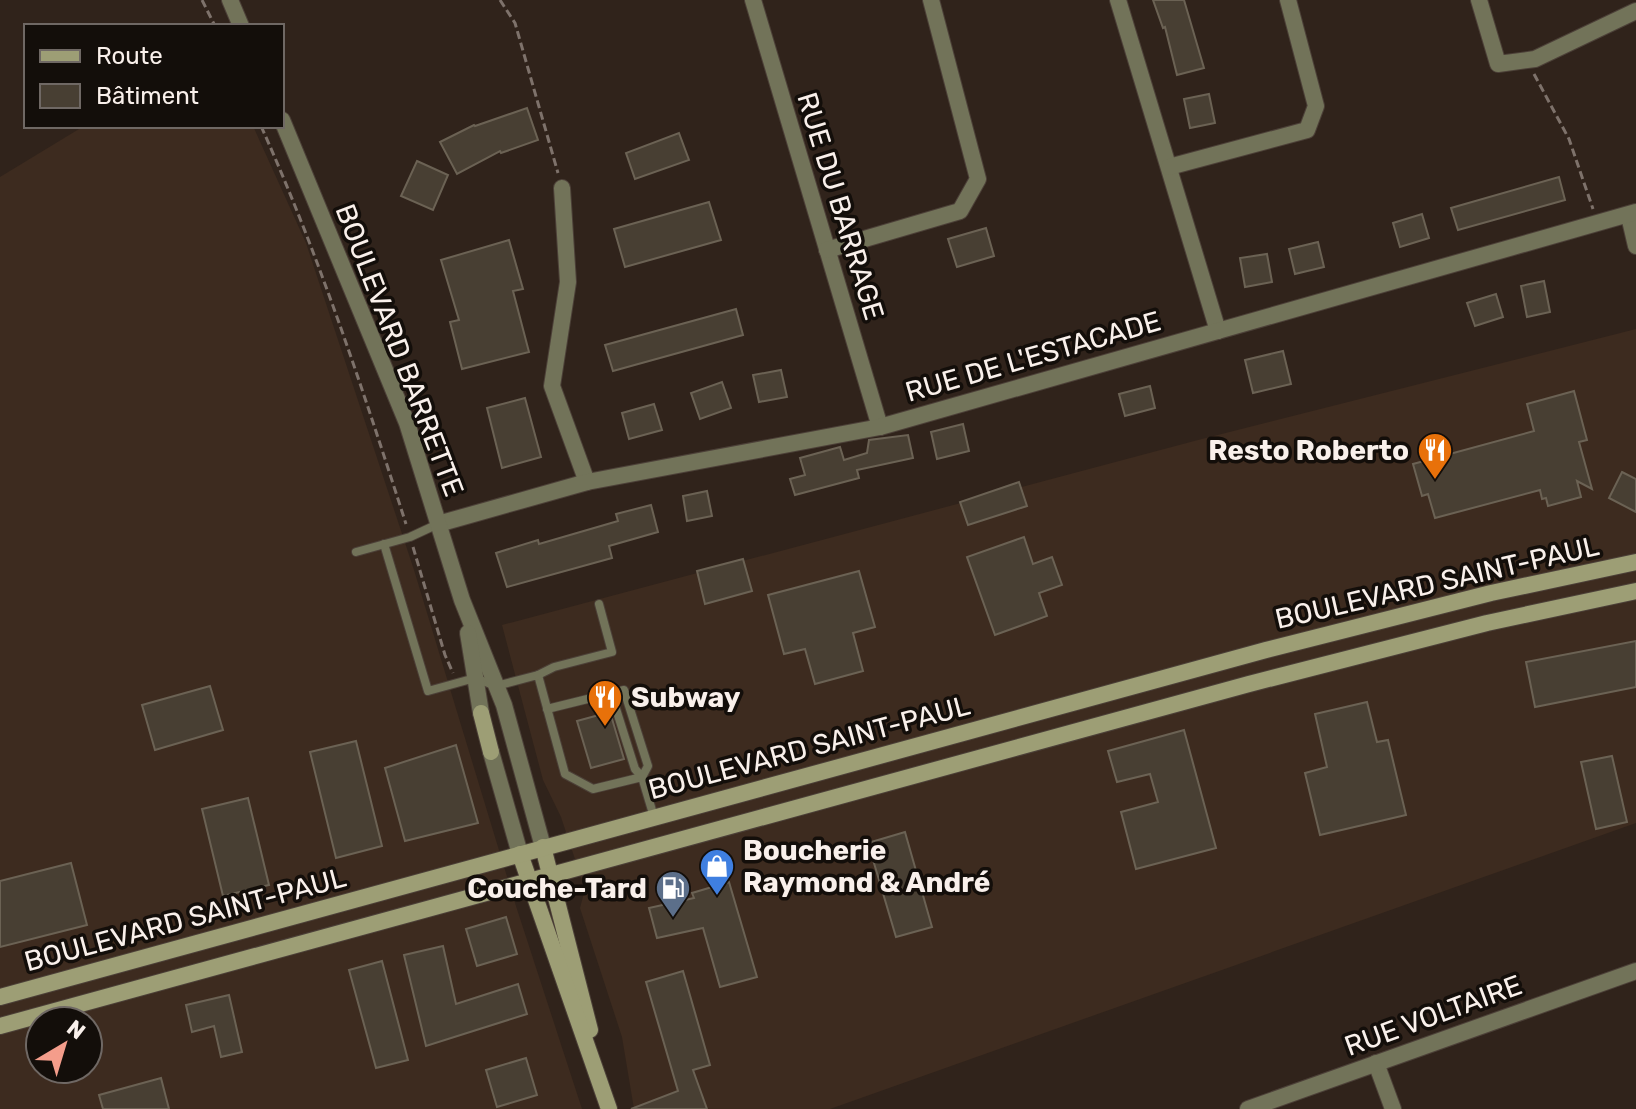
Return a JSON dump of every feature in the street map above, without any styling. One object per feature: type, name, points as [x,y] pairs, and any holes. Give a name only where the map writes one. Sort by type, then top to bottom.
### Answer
[{"type":"main road","name":"BOULEVARD SAINT-PAUL","points":[[0,997],[1354,627],[1636,562]]},
{"type":"main road","name":"BOULEVARD SAINT-PAUL","points":[[0,1026],[1263,680],[1487,623],[1636,591]]},
{"type":"main road","name":"BOULEVARD BARRETTE","points":[[481,713],[491,752]]},
{"type":"main road","name":"BOULEVARD BARRETTE","points":[[520,854],[609,1109],[543,847]]},
{"type":"street","points":[[230,0],[240,24]]},
{"type":"street","name":"RUE DU BARRAGE","points":[[753,0],[880,427]]},
{"type":"street","points":[[827,250],[960,211],[978,179],[931,0]]},
{"type":"street","points":[[1118,0],[1218,331]]},
{"type":"street","points":[[1169,167],[1307,130],[1316,106],[1288,0]]},
{"type":"street","points":[[1479,0],[1498,64],[1535,59],[1636,11]]},
{"type":"street","name":"BOULEVARD BARRETTE","points":[[284,125],[407,423],[462,600],[496,686],[543,847]]},
{"type":"street","points":[[562,188],[568,282],[552,386],[587,482]]},
{"type":"street","points":[[1633,214],[1636,246]]},
{"type":"street","name":"RUE DE L'ESTACADE","points":[[438,524],[587,482],[880,427],[1633,214]]},
{"type":"street","name":"BOULEVARD BARRETTE","points":[[462,600],[481,713]]},
{"type":"street","name":"BOULEVARD BARRETTE","points":[[491,752],[520,854]]},
{"type":"street","name":"RUE VOLTAIRE","points":[[1248,1109],[1636,971]]},
{"type":"street","points":[[1376,1063],[1393,1109]]},
{"type":"lane","points":[[356,552],[410,537],[438,524]]},
{"type":"lane","points":[[384,544],[428,691],[475,678],[496,686],[612,652],[599,604]]},
{"type":"lane","points":[[538,675],[565,774],[593,789],[642,777]]},
{"type":"lane","points":[[547,709],[624,690],[648,766],[642,777],[654,817]]},
{"type":"path","points":[[202,0],[214,24]]},
{"type":"path","points":[[500,0],[515,23],[562,188]]},
{"type":"path","points":[[1527,60],[1569,139],[1598,224]]},
{"type":"path","name":"BOULEVARD BARRETTE","points":[[262,128],[282,172],[354,363],[406,525]]},
{"type":"path","points":[[414,549],[449,665]]},
{"type":"shaded area","points":[[81,128],[254,128],[306,243],[414,570],[515,903],[582,1109],[0,1109],[0,177]]},
{"type":"shaded area","points":[[1636,329],[1636,823],[830,1109],[634,1109],[622,1037],[580,908],[585,889],[561,817],[543,780],[502,625],[1198,440]]},
{"type":"building","points":[[1153,0],[1184,0],[1204,68],[1177,75],[1165,27]]},
{"type":"building","points":[[1209,94],[1215,123],[1190,128],[1184,99]]},
{"type":"building","points":[[527,108],[538,140],[500,151],[457,174],[440,142],[474,125]]},
{"type":"building","points":[[679,133],[689,160],[635,179],[626,153]]},
{"type":"building","points":[[417,161],[448,175],[433,210],[401,196]]},
{"type":"building","points":[[1559,177],[1565,200],[1458,230],[1451,208]]},
{"type":"building","points":[[709,202],[721,240],[625,267],[614,229]]},
{"type":"building","points":[[1422,214],[1429,238],[1400,247],[1393,223]]},
{"type":"building","points":[[986,228],[994,256],[957,267],[948,239]]},
{"type":"building","points":[[509,240],[523,289],[513,291],[529,352],[462,369],[450,322],[459,320],[441,260]]},
{"type":"building","points":[[1318,242],[1324,267],[1295,274],[1289,249]]},
{"type":"building","points":[[1267,254],[1272,282],[1245,287],[1240,258]]},
{"type":"building","points":[[1544,281],[1550,312],[1527,317],[1521,286]]},
{"type":"building","points":[[1496,294],[1503,317],[1475,326],[1467,303]]},
{"type":"building","points":[[736,309],[743,335],[613,371],[605,345]]},
{"type":"building","points":[[1283,351],[1291,384],[1253,393],[1245,360]]},
{"type":"building","points":[[781,370],[787,397],[759,402],[753,375]]},
{"type":"building","points":[[722,382],[731,408],[700,419],[691,393]]},
{"type":"building","points":[[1150,386],[1155,408],[1125,416],[1119,394]]},
{"type":"building","points":[[1574,391],[1587,440],[1579,442],[1592,489],[1577,481],[1581,497],[1548,506],[1540,490],[1435,518],[1428,494],[1422,496],[1413,464],[1534,431],[1527,404]]},
{"type":"building","points":[[525,398],[541,457],[502,468],[487,408]]},
{"type":"building","points":[[654,404],[662,430],[629,439],[622,413]]},
{"type":"building","points":[[963,424],[969,451],[937,459],[931,432]]},
{"type":"building","points":[[908,435],[913,458],[857,470],[859,478],[795,495],[790,479],[805,475],[800,458],[840,447],[844,460],[867,453],[869,440]]},
{"type":"building","points":[[1622,472],[1636,479],[1636,512],[1609,498]]},
{"type":"building","points":[[1019,482],[1027,506],[968,525],[960,502]]},
{"type":"building","points":[[707,491],[712,516],[687,521],[683,496]]},
{"type":"building","points":[[651,505],[658,532],[609,546],[612,558],[507,587],[496,553],[618,521],[616,514]]},
{"type":"building","points":[[1024,537],[1033,564],[1052,557],[1062,585],[1039,593],[1047,616],[995,635],[967,557]]},
{"type":"building","points":[[743,559],[752,591],[705,604],[697,571]]},
{"type":"building","points":[[859,571],[875,627],[853,633],[863,671],[815,684],[805,649],[784,654],[768,595]]},
{"type":"building","points":[[1636,641],[1636,687],[1535,707],[1526,662]]},
{"type":"building","points":[[210,686],[223,730],[155,750],[142,705]]},
{"type":"building","points":[[1367,702],[1377,742],[1388,740],[1406,815],[1320,835],[1305,773],[1327,767],[1315,714]]},
{"type":"building","points":[[610,712],[624,759],[591,768],[577,721]]},
{"type":"building","points":[[1184,730],[1216,848],[1136,869],[1121,812],[1158,802],[1150,774],[1117,782],[1108,751]]},
{"type":"building","points":[[356,741],[382,846],[336,858],[310,752]]},
{"type":"building","points":[[456,745],[478,823],[405,841],[385,768]]},
{"type":"building","points":[[1612,756],[1627,822],[1596,829],[1581,762]]},
{"type":"building","points":[[248,798],[269,885],[223,896],[202,809]]},
{"type":"building","points":[[905,832],[932,927],[896,937],[868,843]]},
{"type":"building","points":[[71,863],[87,925],[0,947],[0,881]]},
{"type":"building","points":[[729,882],[757,977],[720,987],[703,928],[657,938],[649,908],[694,898],[692,893]]},
{"type":"building","points":[[506,917],[517,954],[477,966],[466,929]]},
{"type":"building","points":[[443,946],[456,1004],[518,984],[527,1014],[426,1046],[404,955]]},
{"type":"building","points":[[382,961],[408,1060],[376,1068],[349,970]]},
{"type":"building","points":[[683,971],[710,1065],[693,1070],[707,1109],[631,1109],[678,1091],[646,982]]},
{"type":"building","points":[[229,995],[242,1052],[221,1057],[214,1026],[192,1032],[186,1005]]},
{"type":"building","points":[[526,1058],[537,1095],[497,1107],[486,1070]]},
{"type":"building","points":[[161,1078],[169,1109],[103,1109],[99,1095]]},
{"type":"place","name":"Resto Roberto","points":[[1435,481]]},
{"type":"place","name":"Subway","points":[[605,728]]},
{"type":"place","name":"Boucherie Raymond & André","points":[[717,897]]},
{"type":"place","name":"Couche-Tard","points":[[673,919]]}]
